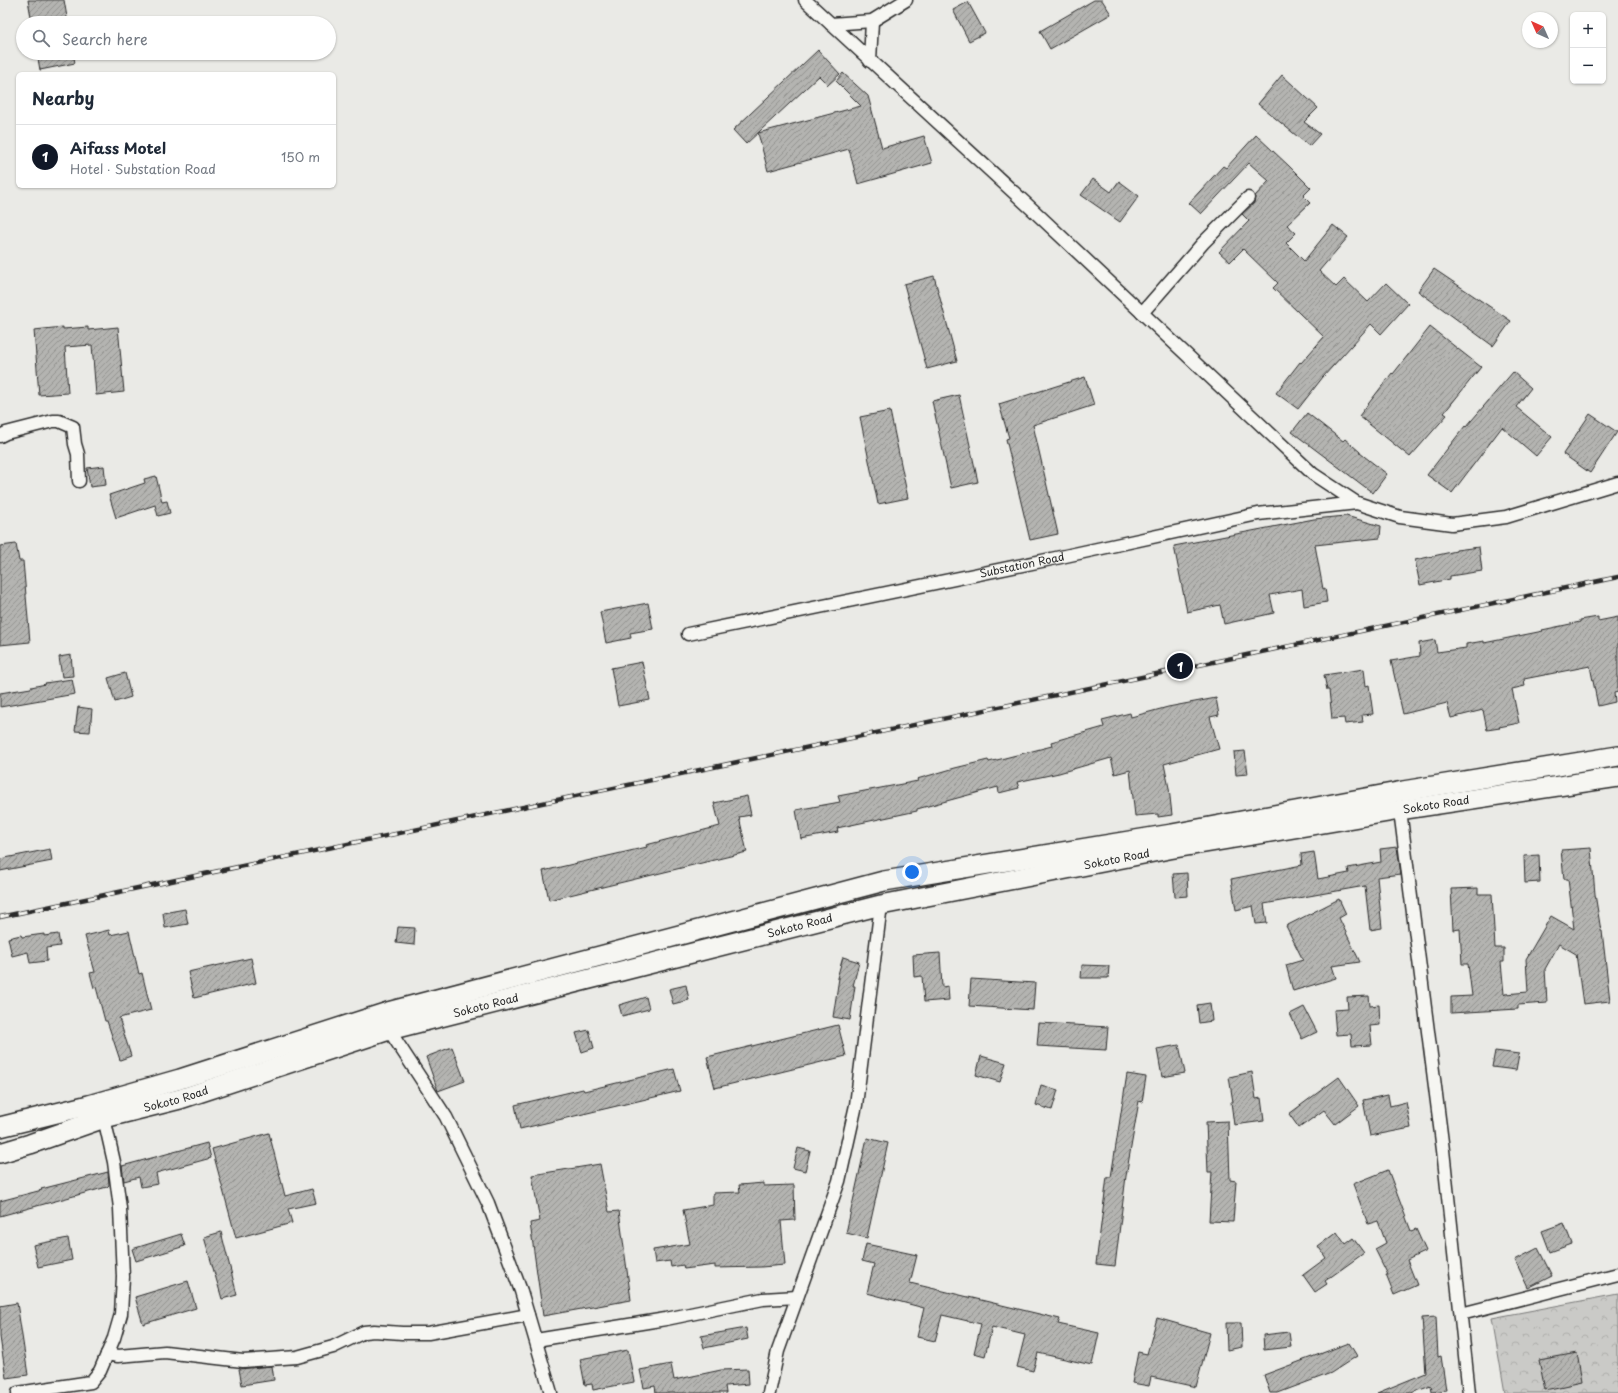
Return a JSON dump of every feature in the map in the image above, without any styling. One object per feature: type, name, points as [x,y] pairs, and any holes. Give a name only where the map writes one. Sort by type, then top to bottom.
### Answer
[{"type":"main road","name":"Sokoto Road","points":[[0,1127],[89,1105],[180,1079],[388,1012],[884,881],[1172,834],[1403,791],[1618,756]]},
{"type":"main road","name":"Sokoto Road","points":[[0,1153],[104,1118],[180,1099],[390,1030],[881,905],[1169,849],[1400,810],[1618,778]]},
{"type":"street","points":[[805,0],[1028,204],[1313,474],[1357,503],[1400,517],[1452,524],[1506,518],[1618,483]]},
{"type":"street","points":[[831,24],[872,21],[906,0]]},
{"type":"street","points":[[870,61],[872,21]]},
{"type":"street","points":[[1142,313],[1203,243],[1248,198]]},
{"type":"street","points":[[0,436],[6,433],[53,421],[59,421],[72,427],[78,454],[79,481]]},
{"type":"street","name":"Substation Road","points":[[688,634],[1056,558],[1258,514],[1357,503]]},
{"type":"street","points":[[1400,810],[1443,1150],[1469,1393]]},
{"type":"street","points":[[769,1393],[778,1351],[839,1181],[856,1105],[881,905]]},
{"type":"street","points":[[390,1030],[446,1117],[488,1203],[521,1291],[551,1393]]},
{"type":"street","points":[[18,1393],[91,1382],[100,1371],[114,1338],[121,1314],[123,1270],[120,1208],[114,1162],[104,1118]]},
{"type":"street","points":[[1460,1314],[1618,1274]]},
{"type":"street","points":[[536,1340],[666,1319],[763,1299],[797,1297]]},
{"type":"street","points":[[107,1354],[118,1356],[165,1352],[243,1361],[297,1357],[334,1347],[364,1332],[428,1333],[528,1315]]},
{"type":"green space","points":[[1618,1294],[1618,1393],[1505,1393],[1492,1318]]},
{"type":"building","points":[[28,0],[64,0],[67,16],[31,16]]},
{"type":"building","points":[[1094,0],[1102,0],[1111,14],[1050,49],[1040,31]]},
{"type":"building","points":[[968,2],[985,33],[969,41],[953,10]]},
{"type":"building","points":[[818,50],[840,74],[828,85],[819,76],[746,144],[733,130]]},
{"type":"building","points":[[38,60],[74,60],[75,63],[40,70]]},
{"type":"building","points":[[843,73],[868,96],[882,148],[924,136],[932,163],[858,184],[849,149],[768,171],[758,133],[861,106],[836,81]]},
{"type":"building","points":[[1282,75],[1318,108],[1304,122],[1320,134],[1309,146],[1258,104]]},
{"type":"building","points":[[1256,135],[1311,188],[1303,196],[1310,203],[1287,225],[1296,233],[1286,243],[1304,261],[1333,225],[1348,237],[1319,271],[1336,287],[1344,279],[1368,302],[1386,283],[1408,304],[1381,334],[1371,324],[1323,377],[1298,409],[1276,393],[1300,362],[1301,363],[1324,337],[1273,288],[1278,283],[1243,249],[1230,262],[1219,252],[1249,221],[1242,214],[1254,203],[1255,196],[1269,181],[1249,163],[1201,214],[1189,203],[1223,166],[1226,168]]},
{"type":"building","points":[[1093,179],[1111,192],[1119,181],[1139,196],[1120,222],[1081,195]]},
{"type":"building","points":[[1434,269],[1511,321],[1493,346],[1418,291]]},
{"type":"building","points":[[934,276],[957,361],[927,369],[904,284]]},
{"type":"building","points":[[63,327],[63,329],[88,327],[88,330],[118,327],[124,392],[96,395],[92,345],[65,347],[68,393],[39,395],[34,330]]},
{"type":"building","points":[[1430,327],[1481,367],[1444,413],[1447,415],[1410,457],[1359,416]]},
{"type":"building","points":[[1513,372],[1531,388],[1516,407],[1552,437],[1536,456],[1502,427],[1452,493],[1427,475],[1465,426],[1466,427]]},
{"type":"building","points":[[1085,377],[1094,405],[1033,425],[1058,534],[1030,540],[1006,439],[1009,438],[999,404]]},
{"type":"building","points":[[959,395],[978,482],[951,488],[932,401]]},
{"type":"building","points":[[890,411],[908,498],[878,504],[860,417]]},
{"type":"building","points":[[1307,413],[1343,441],[1345,439],[1387,474],[1373,493],[1292,432]]},
{"type":"building","points":[[1590,414],[1617,432],[1590,473],[1563,454]]},
{"type":"building","points":[[104,466],[106,485],[90,487],[87,468]]},
{"type":"building","points":[[156,476],[162,502],[167,501],[170,513],[158,516],[155,505],[116,518],[109,495],[145,483],[144,479]]},
{"type":"building","points":[[1346,516],[1381,526],[1380,538],[1315,545],[1323,589],[1325,588],[1327,602],[1304,606],[1302,589],[1270,595],[1274,613],[1224,624],[1220,605],[1187,612],[1174,546],[1314,519]]},
{"type":"building","points":[[16,544],[19,561],[23,561],[30,642],[0,645],[0,546]]},
{"type":"building","points":[[1479,547],[1482,571],[1450,576],[1450,579],[1420,585],[1415,560],[1456,550]]},
{"type":"building","points":[[648,603],[653,629],[630,633],[631,638],[606,643],[600,612]]},
{"type":"building","points":[[1598,617],[1598,621],[1618,617],[1618,692],[1614,693],[1615,702],[1598,706],[1590,666],[1524,679],[1525,686],[1512,689],[1519,723],[1499,727],[1500,728],[1487,730],[1483,710],[1451,718],[1447,703],[1403,714],[1391,661],[1420,656],[1419,643],[1435,640],[1437,652],[1466,648],[1466,644],[1484,641],[1484,643],[1543,631],[1542,630],[1580,622],[1580,620]]},
{"type":"building","points":[[71,655],[73,676],[62,677],[59,657]]},
{"type":"building","points":[[642,662],[650,700],[618,706],[611,668]]},
{"type":"building","points":[[1364,669],[1366,686],[1369,685],[1373,714],[1362,715],[1363,722],[1345,724],[1344,718],[1332,719],[1329,690],[1327,690],[1324,675]]},
{"type":"building","points":[[125,673],[131,697],[115,702],[108,678]]},
{"type":"building","points":[[72,679],[75,694],[0,707],[0,693],[31,688],[46,684],[45,683]]},
{"type":"building","points":[[1216,698],[1219,715],[1210,717],[1219,749],[1164,764],[1169,788],[1172,815],[1158,817],[1158,814],[1135,816],[1130,770],[1115,774],[1111,758],[1059,773],[1017,782],[1019,788],[999,793],[998,787],[917,809],[917,811],[837,828],[838,832],[801,839],[796,810],[840,802],[838,796],[918,781],[917,779],[955,768],[988,760],[989,762],[1052,746],[1051,742],[1104,727],[1102,720],[1130,713],[1131,717],[1168,707]]},
{"type":"building","points":[[78,707],[92,709],[90,732],[75,731]]},
{"type":"building","points":[[1245,751],[1248,774],[1236,775],[1234,752]]},
{"type":"building","points":[[747,796],[751,815],[739,817],[747,852],[549,900],[543,871],[647,847],[646,845],[720,826],[714,803]]},
{"type":"building","points":[[1397,847],[1401,874],[1377,877],[1382,928],[1370,930],[1365,886],[1264,904],[1267,923],[1256,924],[1253,906],[1236,910],[1231,879],[1302,865],[1301,854],[1314,852],[1318,879],[1349,873],[1348,868],[1381,862],[1380,849]]},
{"type":"building","points":[[1591,848],[1595,894],[1602,931],[1610,1001],[1583,1004],[1576,954],[1559,944],[1545,969],[1547,1003],[1518,1005],[1518,1009],[1451,1013],[1451,997],[1472,996],[1468,964],[1462,964],[1460,929],[1453,930],[1451,889],[1478,888],[1478,894],[1492,894],[1495,948],[1504,948],[1504,962],[1501,962],[1504,994],[1528,992],[1526,959],[1551,916],[1574,929],[1568,879],[1564,879],[1561,850]]},
{"type":"building","points":[[50,849],[52,861],[0,871],[0,859]]},
{"type":"building","points":[[1539,855],[1540,882],[1525,883],[1524,856]]},
{"type":"building","points":[[1187,873],[1188,896],[1175,897],[1173,874]]},
{"type":"building","points":[[1339,899],[1346,914],[1339,918],[1360,962],[1332,966],[1336,978],[1293,991],[1286,965],[1303,960],[1286,926]]},
{"type":"building","points":[[185,909],[188,924],[165,928],[163,913]]},
{"type":"building","points":[[398,927],[415,928],[414,945],[396,943]]},
{"type":"building","points":[[109,930],[110,935],[129,931],[139,974],[142,973],[151,1010],[119,1018],[131,1056],[120,1060],[107,1021],[105,1021],[96,987],[94,988],[90,973],[95,972],[85,936]]},
{"type":"building","points":[[44,934],[44,936],[58,934],[60,946],[46,948],[47,961],[30,963],[28,952],[12,956],[8,938],[21,935],[22,937]]},
{"type":"building","points":[[940,953],[942,987],[948,986],[949,1000],[924,1002],[922,976],[914,977],[913,955]]},
{"type":"building","points":[[843,957],[859,962],[853,986],[855,986],[850,1020],[833,1017],[839,978],[837,978]]},
{"type":"building","points":[[251,958],[256,983],[194,998],[188,972]]},
{"type":"building","points":[[1082,965],[1109,966],[1108,978],[1081,978]]},
{"type":"building","points":[[971,979],[1035,983],[1033,1010],[969,1006]]},
{"type":"building","points":[[686,985],[689,1000],[673,1004],[669,989]]},
{"type":"building","points":[[1369,996],[1370,1006],[1379,1005],[1380,1025],[1370,1026],[1372,1045],[1352,1046],[1351,1034],[1336,1035],[1334,1010],[1348,1009],[1347,997]]},
{"type":"building","points":[[646,997],[649,1009],[622,1016],[619,1005]]},
{"type":"building","points":[[1210,1003],[1212,1021],[1199,1023],[1197,1005]]},
{"type":"building","points":[[1304,1007],[1317,1032],[1302,1039],[1290,1014]]},
{"type":"building","points":[[1039,1023],[1108,1027],[1106,1050],[1037,1046]]},
{"type":"building","points":[[838,1025],[846,1056],[715,1088],[707,1057]]},
{"type":"building","points":[[589,1030],[594,1048],[582,1052],[576,1033]]},
{"type":"building","points":[[1179,1045],[1185,1073],[1162,1077],[1157,1049]]},
{"type":"building","points":[[452,1047],[465,1081],[438,1091],[426,1057]]},
{"type":"building","points":[[1495,1051],[1519,1054],[1516,1070],[1492,1067]]},
{"type":"building","points":[[981,1056],[1006,1063],[1000,1082],[976,1075]]},
{"type":"building","points":[[674,1069],[680,1091],[520,1129],[515,1105],[583,1089],[584,1091]]},
{"type":"building","points":[[1252,1072],[1256,1099],[1261,1098],[1264,1121],[1234,1125],[1231,1102],[1233,1102],[1229,1077]]},
{"type":"building","points":[[1127,1074],[1146,1077],[1142,1102],[1139,1101],[1126,1176],[1115,1266],[1096,1264],[1107,1177],[1111,1177]]},
{"type":"building","points":[[1339,1077],[1359,1106],[1335,1124],[1324,1110],[1299,1128],[1289,1114]]},
{"type":"building","points":[[1041,1085],[1058,1090],[1052,1110],[1036,1105]]},
{"type":"building","points":[[1388,1095],[1390,1106],[1406,1102],[1411,1128],[1370,1136],[1363,1100]]},
{"type":"building","points":[[1228,1121],[1230,1180],[1236,1181],[1233,1222],[1209,1221],[1212,1172],[1208,1172],[1206,1122]]},
{"type":"building","points":[[269,1133],[285,1196],[312,1189],[316,1203],[288,1209],[292,1223],[236,1238],[212,1149]]},
{"type":"building","points":[[867,1138],[888,1143],[867,1238],[846,1233]]},
{"type":"building","points":[[207,1143],[211,1158],[156,1173],[158,1184],[141,1187],[139,1177],[124,1181],[122,1166]]},
{"type":"building","points":[[798,1148],[810,1151],[805,1171],[793,1168]]},
{"type":"building","points":[[600,1164],[609,1212],[619,1211],[631,1300],[543,1316],[530,1223],[540,1221],[532,1175]]},
{"type":"building","points":[[1388,1170],[1411,1231],[1416,1229],[1426,1251],[1407,1260],[1417,1285],[1394,1295],[1386,1275],[1388,1275],[1375,1249],[1386,1243],[1378,1221],[1368,1224],[1353,1184]]},
{"type":"building","points":[[108,1172],[109,1185],[107,1187],[0,1216],[0,1201]]},
{"type":"building","points":[[764,1183],[764,1186],[794,1185],[795,1220],[781,1221],[785,1265],[715,1268],[715,1265],[684,1269],[683,1265],[671,1267],[670,1261],[655,1263],[653,1250],[690,1244],[683,1210],[713,1205],[713,1193],[740,1192],[739,1185]]},
{"type":"building","points":[[1564,1223],[1572,1244],[1550,1252],[1542,1231]]},
{"type":"building","points":[[221,1232],[237,1295],[222,1299],[204,1237]]},
{"type":"building","points":[[1337,1232],[1345,1244],[1353,1238],[1364,1253],[1325,1281],[1327,1284],[1315,1292],[1303,1275],[1326,1258],[1318,1246]]},
{"type":"building","points":[[181,1234],[185,1246],[136,1261],[132,1249]]},
{"type":"building","points":[[68,1238],[72,1260],[38,1267],[33,1245]]},
{"type":"building","points":[[866,1244],[917,1255],[910,1283],[1060,1319],[1058,1324],[1099,1333],[1092,1365],[1038,1353],[1033,1371],[1017,1367],[1025,1335],[992,1327],[985,1356],[974,1353],[981,1324],[942,1315],[935,1341],[917,1337],[924,1308],[867,1293],[874,1264],[862,1261]]},
{"type":"building","points":[[1538,1248],[1552,1276],[1528,1288],[1515,1260]]},
{"type":"building","points":[[188,1281],[196,1308],[143,1324],[135,1297]]},
{"type":"building","points":[[17,1303],[28,1375],[6,1378],[0,1337],[0,1306]]},
{"type":"building","points":[[1436,1317],[1438,1357],[1441,1356],[1446,1390],[1432,1392],[1431,1386],[1411,1393],[1377,1393],[1426,1373],[1422,1318]]},
{"type":"building","points":[[1157,1318],[1210,1333],[1196,1387],[1151,1377],[1149,1386],[1132,1383],[1138,1352],[1147,1354]]},
{"type":"building","points":[[1226,1323],[1241,1323],[1242,1347],[1227,1350]]},
{"type":"building","points":[[746,1328],[748,1339],[704,1348],[701,1336]]},
{"type":"building","points":[[1289,1332],[1291,1347],[1264,1350],[1263,1335]]},
{"type":"building","points":[[1349,1343],[1357,1356],[1331,1373],[1278,1393],[1270,1393],[1264,1375]]},
{"type":"building","points":[[628,1350],[634,1382],[593,1390],[592,1384],[585,1385],[580,1359]]},
{"type":"building","points":[[1577,1353],[1582,1382],[1545,1390],[1539,1360]]},
{"type":"building","points":[[671,1364],[674,1380],[721,1370],[748,1369],[749,1384],[725,1386],[726,1393],[656,1393],[655,1386],[644,1388],[640,1370]]},
{"type":"building","points":[[272,1366],[274,1380],[242,1385],[239,1369]]},
{"type":"railway","points":[[0,917],[1618,577]]},
{"type":"place","name":"Aifass Motel","points":[[1180,666]]}]
